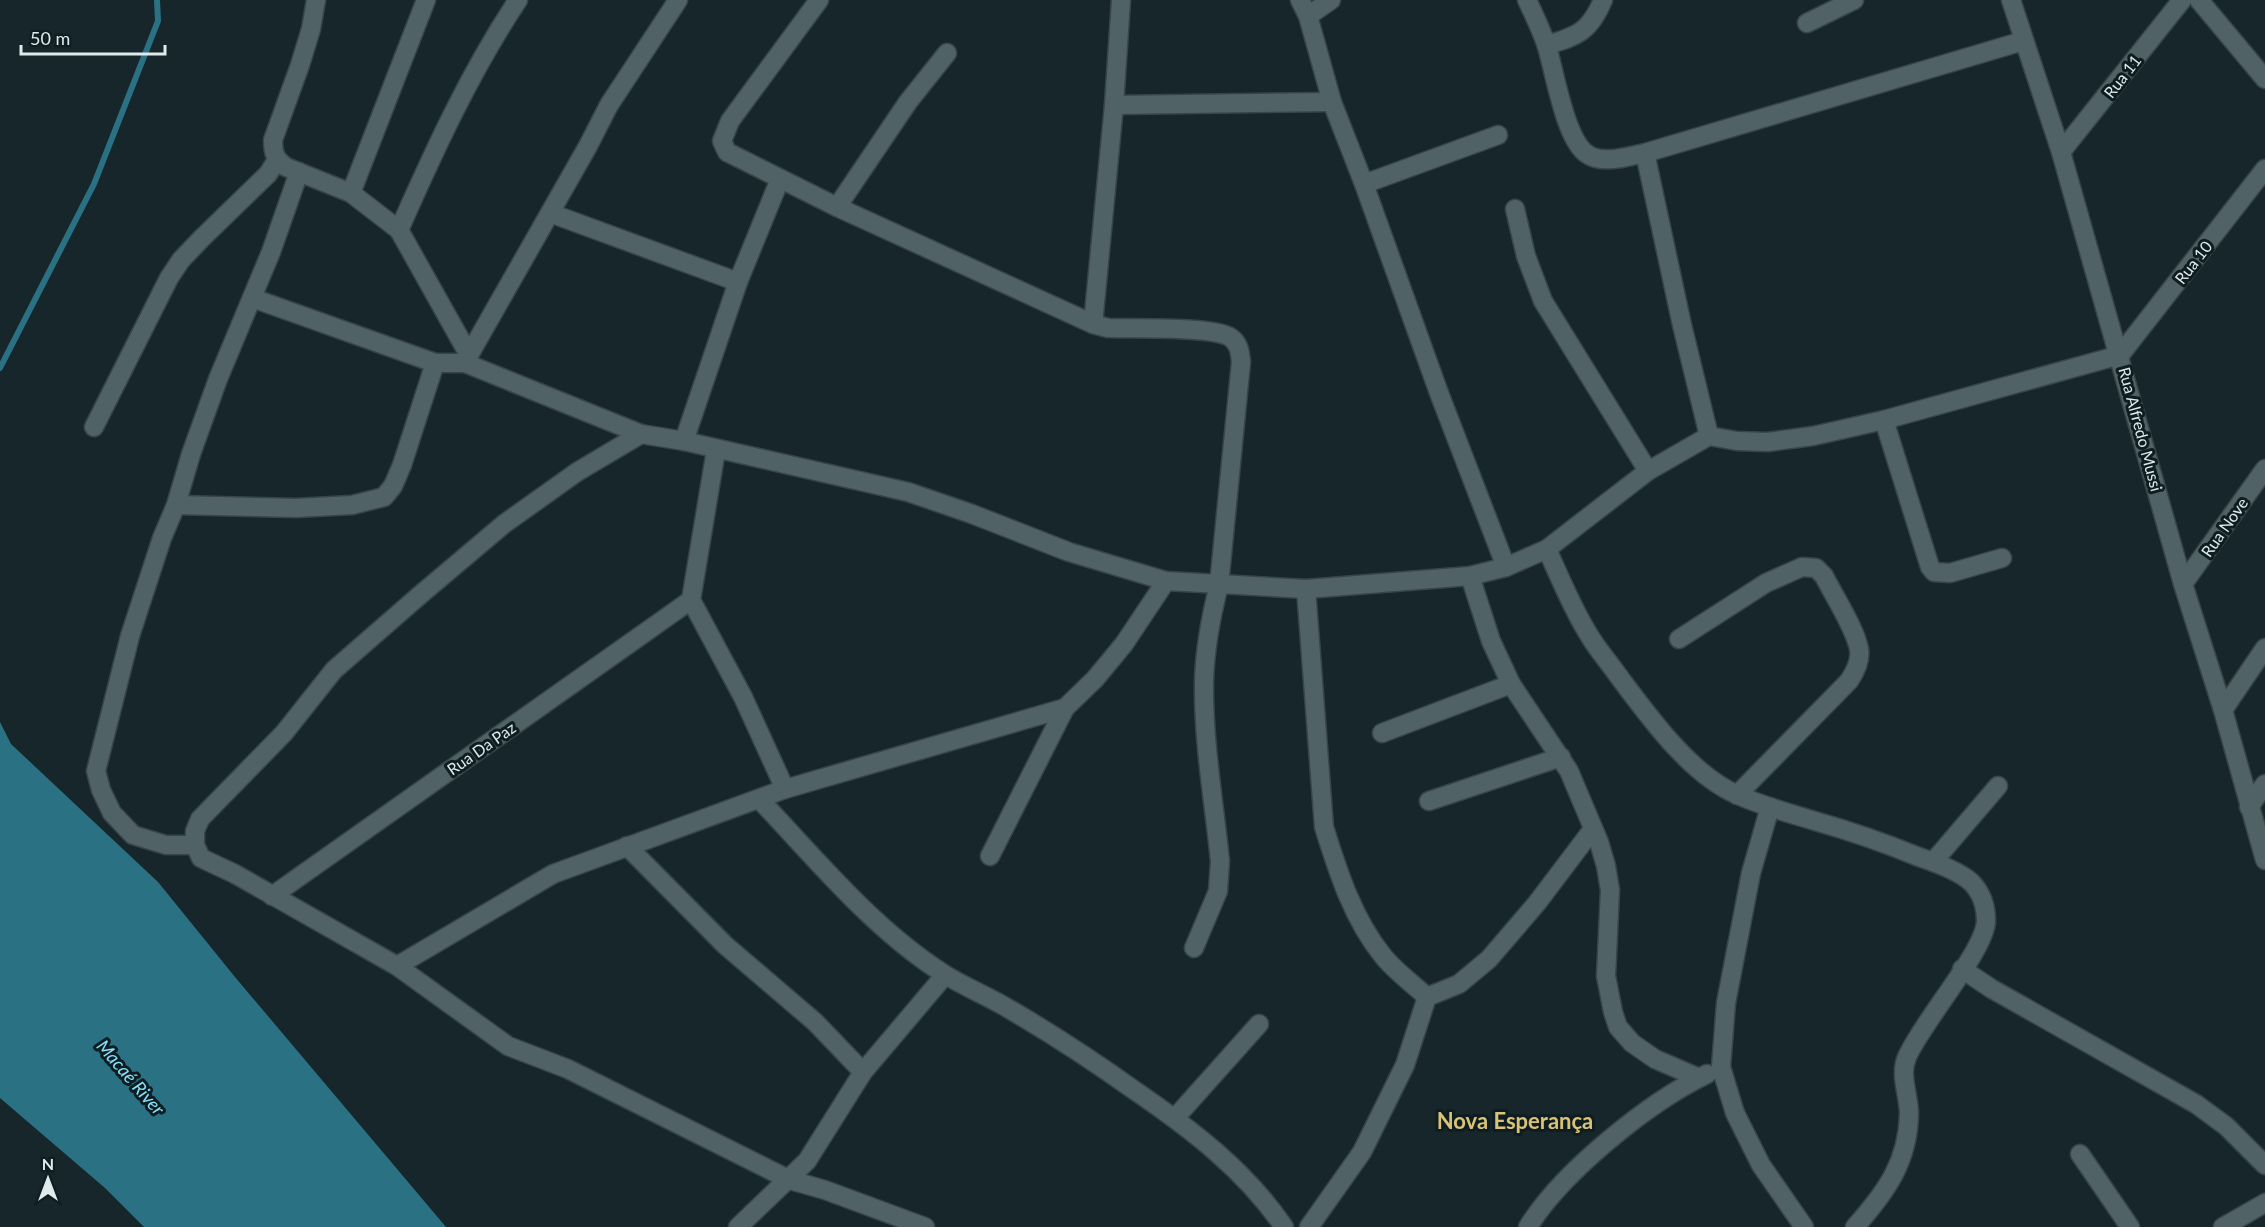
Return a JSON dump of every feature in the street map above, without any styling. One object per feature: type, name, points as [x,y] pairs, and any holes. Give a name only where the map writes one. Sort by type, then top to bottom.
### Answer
[{"type":"street","points":[[316,0],[316,9],[300,65],[273,140],[273,150],[277,160],[351,194],[399,230],[467,359]]},
{"type":"street","points":[[351,194],[426,0]]},
{"type":"street","points":[[399,230],[436,147],[497,32],[518,0]]},
{"type":"street","points":[[467,359],[609,105],[678,0]]},
{"type":"street","points":[[819,0],[737,109],[722,141],[727,152],[837,207],[1093,324],[1108,328],[1214,331],[1231,338],[1240,348],[1241,362],[1219,585],[1210,618],[1204,680],[1205,722],[1220,861],[1218,891],[1194,948]]},
{"type":"street","points":[[1093,324],[1114,105],[1121,0]]},
{"type":"street","points":[[1331,0],[1304,8],[1332,102],[1506,567]]},
{"type":"street","points":[[1527,0],[1547,45],[1563,107],[1579,147],[1588,156],[1599,159],[1614,159],[1645,153],[2023,41]]},
{"type":"street","points":[[1547,45],[1580,33],[1590,25],[1603,0]]},
{"type":"street","points":[[1807,23],[1854,0]]},
{"type":"street","name":"Rua Alfredo Mussi","points":[[2011,0],[2061,152],[2183,584],[2223,710],[2265,860]]},
{"type":"street","name":"Rua 11","points":[[2061,152],[2182,0]]},
{"type":"street","points":[[2199,0],[2265,79]]},
{"type":"street","points":[[837,207],[908,102],[947,53]]},
{"type":"street","points":[[1114,105],[1332,102]]},
{"type":"street","points":[[1364,184],[1498,135]]},
{"type":"street","points":[[1645,153],[1684,336],[1709,436]]},
{"type":"street","points":[[94,427],[159,294],[175,269],[201,239],[268,174],[277,160]]},
{"type":"street","name":"Rua 10","points":[[2120,355],[2265,169]]},
{"type":"street","points":[[195,845],[166,845],[133,835],[112,813],[101,790],[96,771],[130,636],[162,538],[176,505],[191,454],[218,379],[271,252],[299,172]]},
{"type":"street","points":[[684,441],[738,282],[780,179]]},
{"type":"street","points":[[1515,209],[1529,264],[1543,301],[1647,471]]},
{"type":"street","points":[[550,213],[738,282]]},
{"type":"street","points":[[252,297],[435,363],[467,359],[641,434],[684,441],[908,492],[1069,552],[1166,581],[1306,589],[1470,576],[1506,567],[1546,549],[1647,471],[1709,436],[1737,441],[1768,442],[1814,436],[1884,420],[2120,355]]},
{"type":"street","points":[[176,505],[296,508],[352,505],[384,497],[393,486],[402,465],[435,363]]},
{"type":"street","points":[[1884,420],[1934,572],[1950,573],[2002,558]]},
{"type":"street","points":[[641,434],[577,472],[504,524],[334,670],[284,733],[200,819],[195,831],[195,845],[201,858],[235,874],[397,966],[508,1046],[568,1069],[789,1180],[856,1201],[926,1227]]},
{"type":"street","points":[[716,450],[691,600],[743,697],[785,789]]},
{"type":"street","name":"Rua Nove","points":[[2183,584],[2265,470]]},
{"type":"street","points":[[1546,549],[1589,636],[1645,713],[1686,756],[1717,784],[1737,795],[1770,807],[1869,837],[1933,862],[1969,880],[1983,898],[1986,922],[1978,944],[1916,1038],[1905,1060],[1904,1083],[1909,1112],[1906,1146],[1894,1176],[1875,1204],[1855,1227]]},
{"type":"street","points":[[1679,639],[1766,584],[1802,567],[1816,568],[1824,576],[1860,651],[1857,669],[1849,681],[1737,795]]},
{"type":"street","points":[[1470,576],[1491,641],[1511,684],[1569,771],[1606,866],[1610,890],[1606,976],[1618,1027],[1632,1043],[1655,1059],[1699,1078]]},
{"type":"street","points":[[990,856],[1065,708],[1095,679],[1124,644],[1166,581]]},
{"type":"street","points":[[1306,589],[1324,827],[1335,863],[1364,929],[1384,958],[1427,996]]},
{"type":"street","name":"Rua Da Paz","points":[[272,896],[691,600]]},
{"type":"street","points":[[2223,710],[2265,648]]},
{"type":"street","points":[[1382,733],[1511,684]]},
{"type":"street","points":[[397,966],[554,874],[785,789],[1065,708]]},
{"type":"street","points":[[1429,801],[1561,758]]},
{"type":"street","points":[[2249,807],[2265,784]]},
{"type":"street","points":[[1933,862],[1998,786]]},
{"type":"street","points":[[760,800],[892,936],[945,975],[978,991],[1078,1052],[1174,1118],[1233,1166],[1272,1209],[1284,1227]]},
{"type":"street","points":[[1770,807],[1751,873],[1728,992],[1721,1067],[1735,1113],[1761,1165],[1804,1227]]},
{"type":"street","points":[[1427,996],[1459,984],[1489,960],[1537,903],[1593,829]]},
{"type":"street","points":[[627,846],[725,945],[815,1022],[863,1071]]},
{"type":"street","points":[[1962,969],[1992,989],[2196,1104],[2226,1126],[2265,1165]]},
{"type":"street","points":[[738,1227],[807,1161],[863,1071],[945,975]]},
{"type":"street","points":[[1309,1227],[1362,1152],[1405,1065],[1427,996]]},
{"type":"street","points":[[1174,1118],[1259,1024]]},
{"type":"street","points":[[1528,1227],[1561,1183],[1594,1154],[1647,1111],[1721,1067]]},
{"type":"street","points":[[2080,1154],[2130,1227]]},
{"type":"street","points":[[2223,1227],[2265,1203]]},
{"type":"water","name":"Macaé River","points":[[0,722],[11,744],[158,882],[446,1227],[144,1227],[105,1188],[0,1098]]},
{"type":"waterway","points":[[0,368],[94,184],[158,21],[157,0]]},
{"type":"district","name":"Nova Esperança","points":[[1515,1120]]}]
